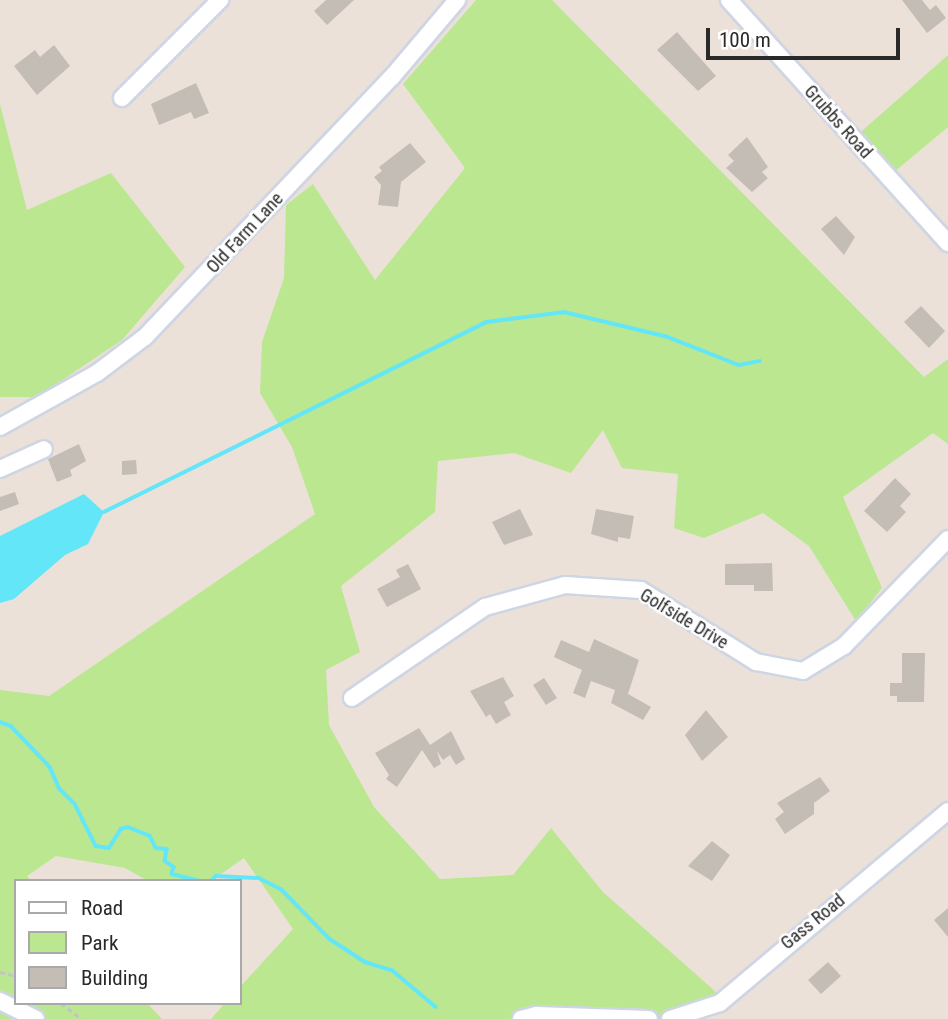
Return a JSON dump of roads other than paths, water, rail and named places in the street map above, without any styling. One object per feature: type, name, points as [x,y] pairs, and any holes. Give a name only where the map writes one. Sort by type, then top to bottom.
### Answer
[{"type":"street","points":[[122,98],[220,0]]},
{"type":"street","name":"Old Farm Lane","points":[[0,427],[97,373],[145,337],[392,77],[457,0]]},
{"type":"street","name":"Grubbs Road","points":[[729,0],[948,243]]},
{"type":"street","points":[[0,469],[44,449]]},
{"type":"street","name":"Golfside Drive","points":[[352,698],[485,607],[565,584],[641,590],[756,662],[803,671],[844,646],[948,539]]},
{"type":"street","name":"Gass Road","points":[[670,1019],[720,1003],[944,821]]},
{"type":"street","points":[[0,1001],[36,1019]]},
{"type":"street","points":[[521,1019],[536,1015],[649,1019]]},
{"type":"water","points":[[84,494],[104,512],[88,544],[65,555],[14,599],[0,603],[0,536]]},
{"type":"waterway","points":[[104,512],[486,322],[564,312],[665,336],[739,365],[760,361]]},
{"type":"waterway","points":[[0,722],[11,726],[50,767],[60,789],[75,804],[96,846],[109,848],[121,829],[128,827],[150,836],[156,848],[167,849],[165,861],[174,867],[172,874],[192,879]]},
{"type":"waterway","points":[[213,879],[216,876],[259,878],[281,889],[330,939],[365,962],[392,970],[436,1007]]}]
